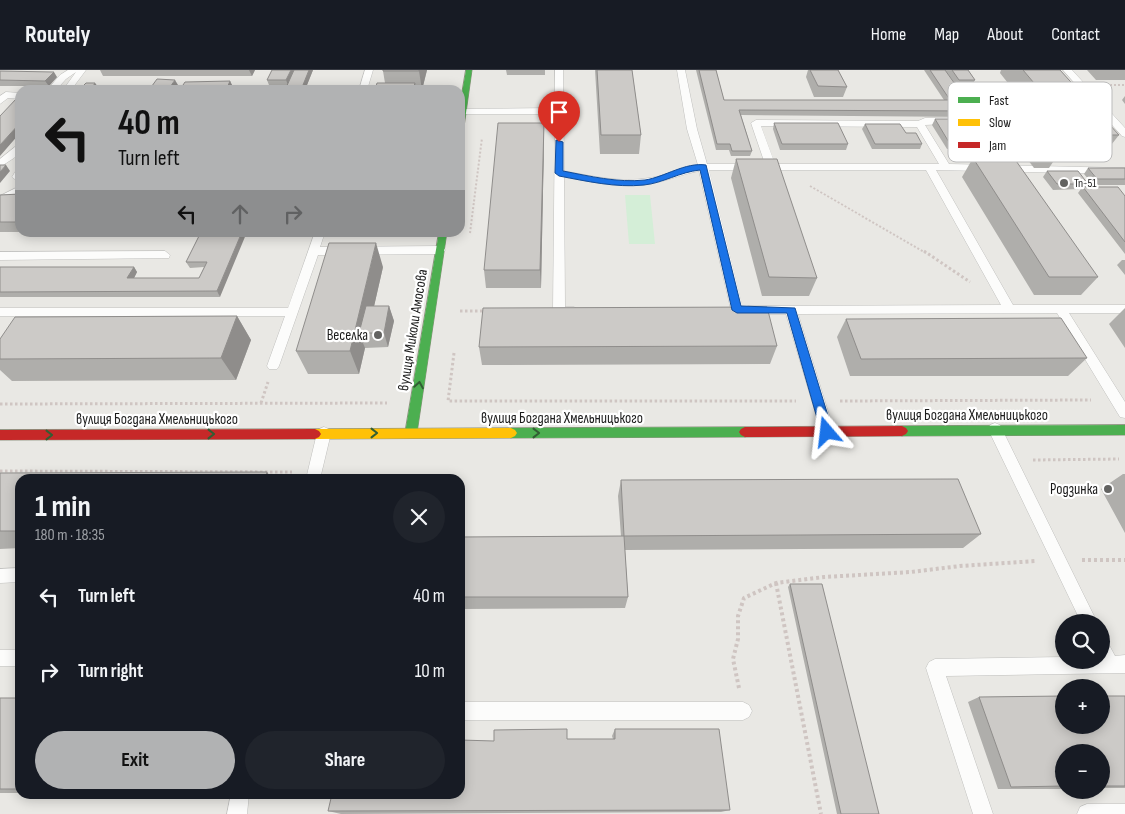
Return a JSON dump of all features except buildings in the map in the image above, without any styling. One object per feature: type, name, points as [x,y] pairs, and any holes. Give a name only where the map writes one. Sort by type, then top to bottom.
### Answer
[{"type":"street","points":[[465,97],[469,70]]},
{"type":"street","name":"вулиця Миколи Амосова","points":[[411,433],[442,237]]},
{"type":"street","name":"вулиця Богдана Хмельницького","points":[[0,435],[827,432],[995,429],[1125,430]]},
{"type":"lane","points":[[55,85],[74,70]]},
{"type":"lane","points":[[72,85],[82,70]]},
{"type":"lane","points":[[364,85],[369,70]]},
{"type":"lane","points":[[559,70],[559,311],[589,311]]},
{"type":"lane","points":[[681,70],[695,144],[703,167],[732,310],[1125,309]]},
{"type":"lane","points":[[1067,70],[1078,82]]},
{"type":"lane","points":[[0,101],[6,96],[15,96]]},
{"type":"lane","points":[[465,111],[559,111]]},
{"type":"lane","points":[[1112,120],[1125,134]]},
{"type":"lane","points":[[770,167],[756,123],[920,124],[924,122],[948,121]]},
{"type":"lane","points":[[920,124],[946,168]]},
{"type":"lane","points":[[0,164],[15,152]]},
{"type":"lane","points":[[559,173],[620,183],[644,182],[668,177],[687,169],[703,167],[1125,171]]},
{"type":"lane","points":[[930,168],[1009,309]]},
{"type":"lane","points":[[0,200],[15,192]]},
{"type":"lane","points":[[273,366],[318,237]]},
{"type":"lane","points":[[314,251],[441,250]]},
{"type":"lane","points":[[0,256],[165,256]]},
{"type":"lane","points":[[1060,309],[1125,413]]},
{"type":"lane","points":[[791,310],[827,432]]},
{"type":"lane","points":[[0,312],[291,312]]},
{"type":"lane","points":[[995,429],[1084,614]]},
{"type":"lane","points":[[314,474],[324,434]]},
{"type":"lane","points":[[0,576],[15,576]]},
{"type":"lane","points":[[0,658],[15,658]]},
{"type":"lane","points":[[983,814],[935,668],[1118,664]]},
{"type":"lane","points":[[465,711],[743,711]]},
{"type":"lane","points":[[236,814],[239,799]]},
{"type":"lane","points":[[1087,814],[1125,814]]},
{"type":"path","points":[[470,235],[486,111]]},
{"type":"path","points":[[808,185],[858,212],[928,254],[974,285]]},
{"type":"path","points":[[459,316],[461,302]]},
{"type":"path","points":[[460,311],[493,311]]},
{"type":"path","points":[[454,351],[448,401],[1117,400]]},
{"type":"path","points":[[1010,460],[1125,459]]},
{"type":"path","points":[[0,471],[236,474]]},
{"type":"path","points":[[743,711],[733,659],[738,639],[738,616],[744,598],[776,583],[824,577],[911,572],[960,566],[1058,560],[1125,560]]},
{"type":"path","points":[[776,583],[821,814]]},
{"type":"green space","points":[[625,195],[650,195],[655,244],[629,244]]},
{"type":"traffic: fast","points":[[465,95],[469,70]]},
{"type":"traffic: fast","points":[[411,433],[442,237]]},
{"type":"traffic: fast","points":[[902,431],[1125,430]]},
{"type":"traffic: fast","points":[[511,433],[745,432]]},
{"type":"traffic: slow","points":[[315,434],[511,433]]},
{"type":"traffic: jam","points":[[745,432],[902,431]]},
{"type":"traffic: jam","points":[[0,435],[315,434]]},
{"type":"place","name":"Тп-51","points":[[1064,183]]},
{"type":"place","name":"Веселка","points":[[378,335]]},
{"type":"place","name":"Родзинка","points":[[1108,489]]},
{"type":"route","points":[[559,142],[559,173],[589,179],[620,183],[644,182],[668,177],[687,169],[703,167],[737,310],[791,310],[827,432]]}]
